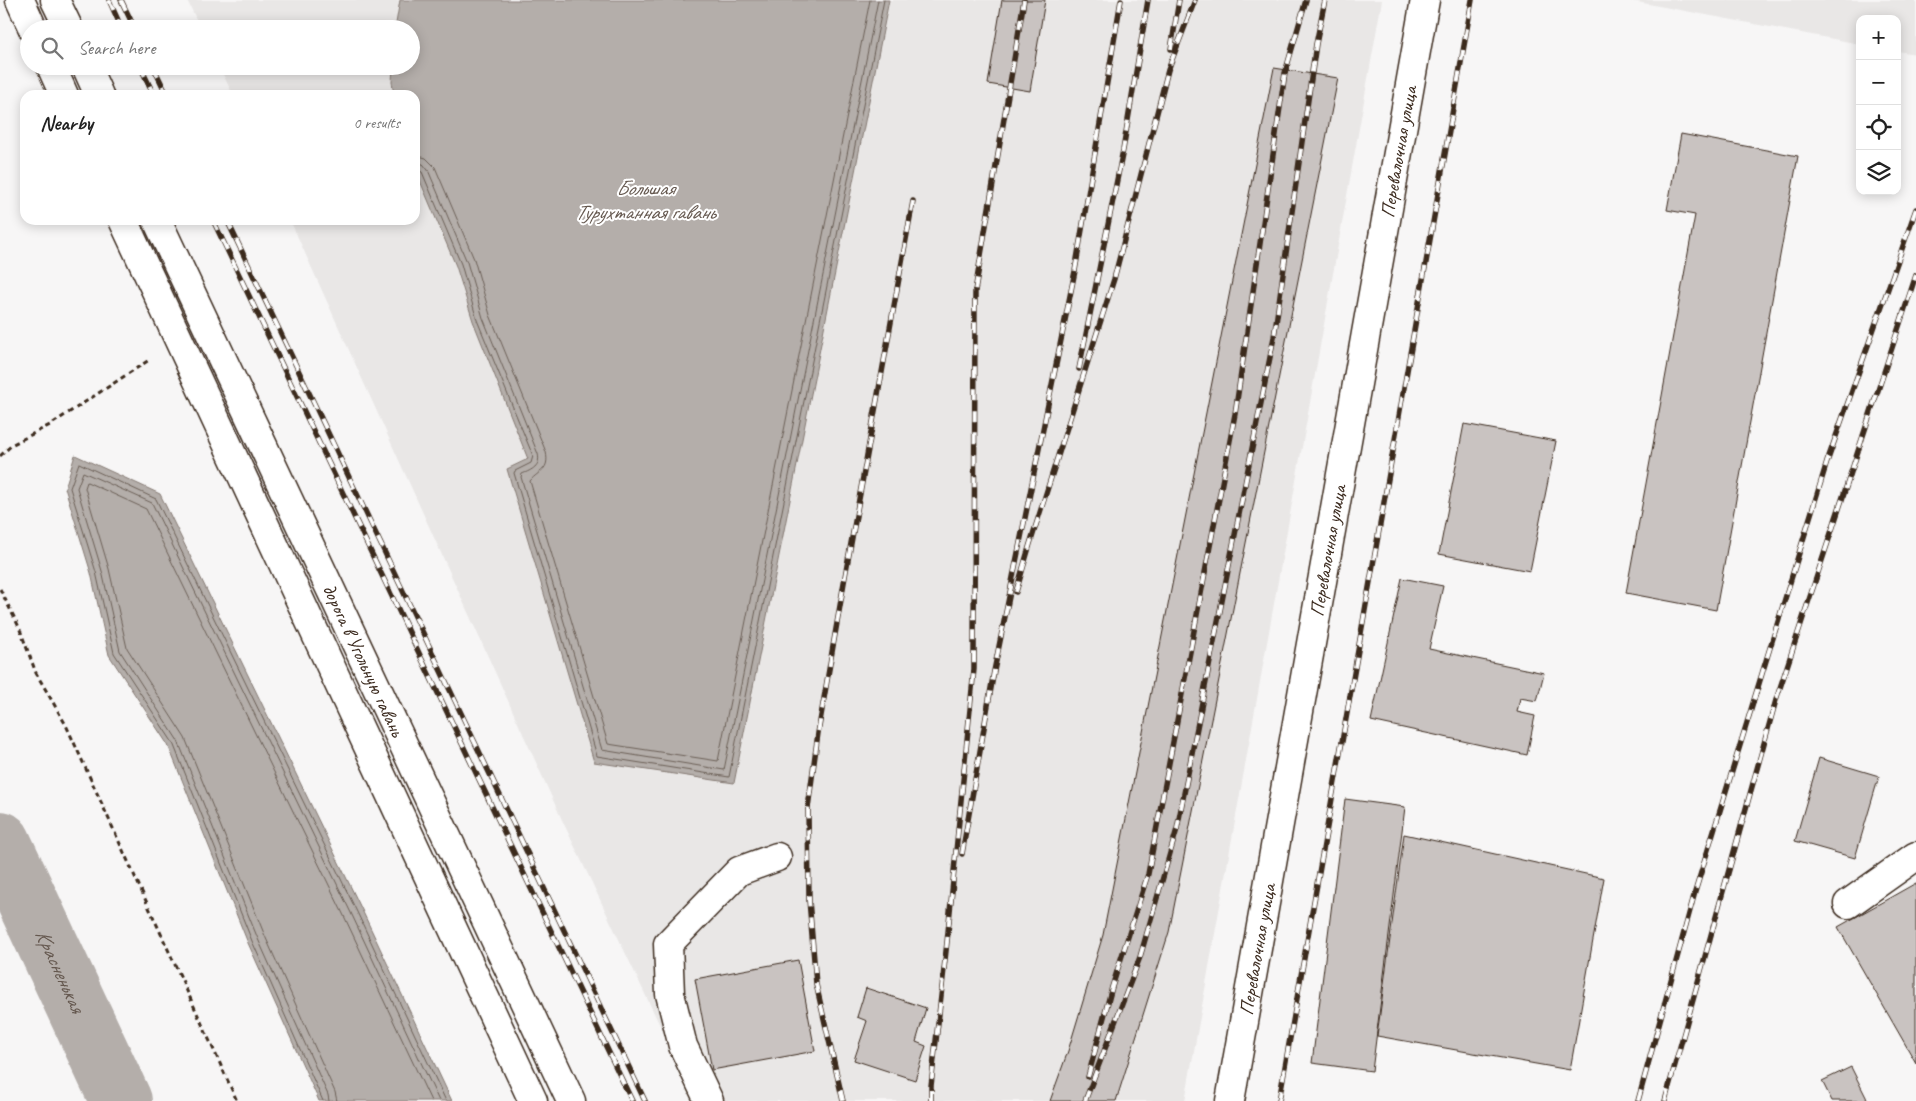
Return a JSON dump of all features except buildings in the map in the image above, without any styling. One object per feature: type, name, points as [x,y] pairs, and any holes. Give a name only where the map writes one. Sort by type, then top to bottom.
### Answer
[{"type":"street","points":[[20,0],[29,20]]},
{"type":"street","points":[[55,0],[65,20]]},
{"type":"street","name":"Перевалочная улица","points":[[1230,1101],[1425,0]]},
{"type":"street","points":[[55,75],[62,90]]},
{"type":"street","points":[[90,75],[97,90]]},
{"type":"street","name":"дорога в Угольную гавань","points":[[124,225],[533,1101]]},
{"type":"street","name":"дорога в Угольную гавань","points":[[159,225],[571,1101]]},
{"type":"street","points":[[709,1101],[683,1046],[670,994],[668,944],[739,871],[777,856]]},
{"type":"street","points":[[1848,904],[1916,856]]},
{"type":"path","points":[[0,456],[12,444],[50,425],[148,360]]},
{"type":"path","points":[[0,589],[20,627],[36,673],[66,725],[237,1101]]},
{"type":"shaded area","points":[[187,0],[400,0],[397,20],[197,20]]},
{"type":"shaded area","points":[[889,0],[1382,0],[1185,1101],[696,1101],[563,822],[292,225],[420,225],[420,181],[456,266],[473,321],[528,459],[507,469],[734,783]]},
{"type":"shaded area","points":[[1627,0],[1916,0],[1916,54],[1901,52],[1901,15],[1856,15],[1856,43]]},
{"type":"shaded area","points":[[223,75],[392,75],[393,90],[231,90]]},
{"type":"water","name":"Большая Турухтанная гавань","points":[[400,0],[889,0],[734,783],[594,762],[507,469],[528,459],[473,321],[456,266],[420,181],[420,90],[393,90],[392,75],[420,75],[420,20],[397,20]]},
{"type":"water","points":[[75,455],[160,494],[362,910],[452,1101],[319,1101],[248,943],[168,745],[109,655],[91,573],[65,488]]},
{"type":"waterway","name":"Красненькая","points":[[0,842],[121,1101]]},
{"type":"railway","points":[[109,0],[118,20]]},
{"type":"railway","points":[[121,0],[131,20]]},
{"type":"railway","points":[[931,1101],[974,669],[975,291],[1024,0]]},
{"type":"railway","points":[[962,854],[994,671],[1075,271],[1121,0]]},
{"type":"railway","points":[[1079,369],[1123,150],[1148,0]]},
{"type":"railway","points":[[1171,49],[1179,0]]},
{"type":"railway","points":[[1016,592],[1114,279],[1168,70],[1195,0]]},
{"type":"railway","points":[[1088,1077],[1112,987],[1148,874],[1235,414],[1285,73],[1306,0]]},
{"type":"railway","points":[[1085,1101],[1140,957],[1177,829],[1274,337],[1316,44],[1325,0]]},
{"type":"railway","points":[[1279,1101],[1472,0]]},
{"type":"railway","points":[[144,75],[152,90]]},
{"type":"railway","points":[[157,75],[165,90]]},
{"type":"railway","points":[[843,1101],[816,984],[809,900],[808,808],[818,733],[846,571],[913,201]]},
{"type":"railway","points":[[1638,1101],[1695,892],[1827,462],[1916,209]]},
{"type":"railway","points":[[215,225],[632,1101]]},
{"type":"railway","points":[[229,225],[645,1101]]},
{"type":"railway","points":[[1665,1101],[1776,700],[1916,275]]}]
